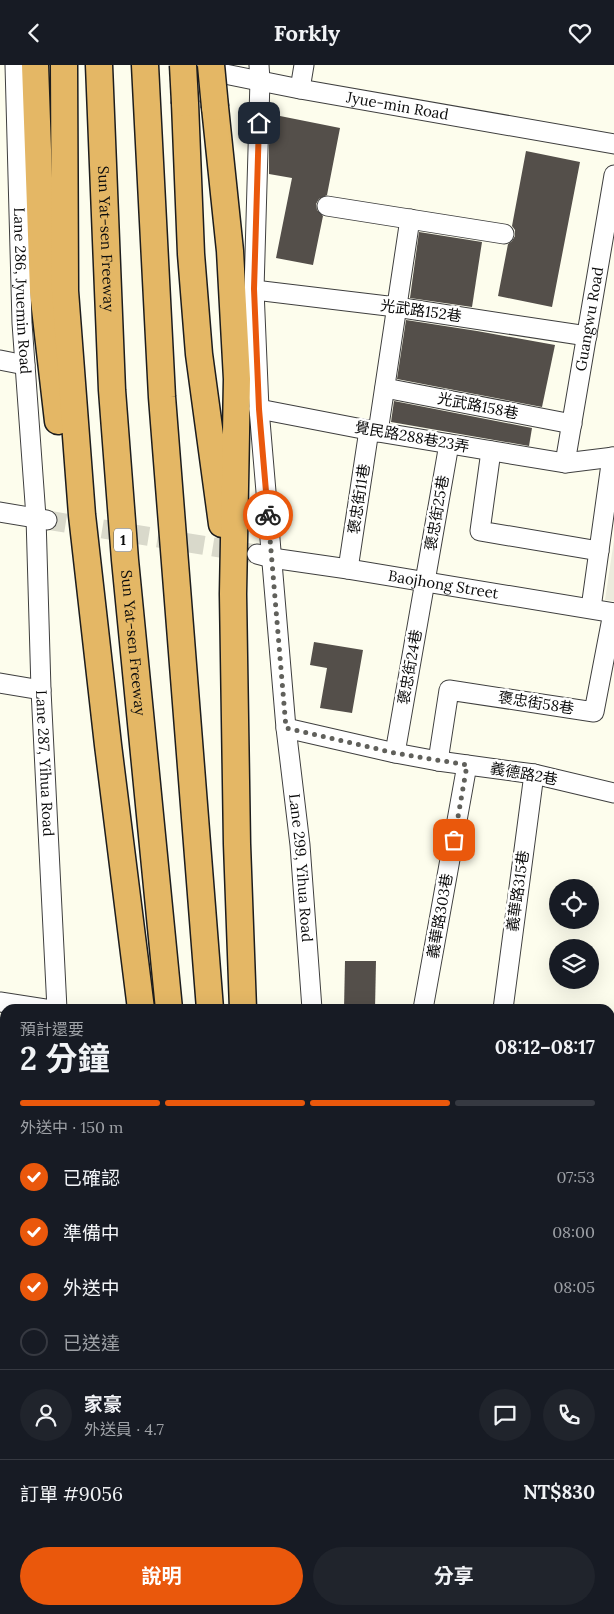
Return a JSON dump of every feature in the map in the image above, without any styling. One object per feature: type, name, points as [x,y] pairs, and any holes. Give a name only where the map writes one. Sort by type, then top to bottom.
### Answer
[{"type":"highway","points":[[145,65],[162,397],[209,1000]]},
{"type":"highway","points":[[182,65],[191,254],[199,355],[215,479],[233,594]]},
{"type":"highway","points":[[211,65],[230,251],[237,379],[233,594],[237,844],[243,1001]]},
{"type":"highway","points":[[36,72],[43,291],[59,429],[82,515]]},
{"type":"highway","points":[[65,74],[65,291],[82,515],[108,745],[141,1004]]},
{"type":"highway","name":"Sun Yat-sen Freeway","points":[[99,77],[114,418],[125,560],[168,999]]},
{"type":"street","name":"Lane 286, Jyuemin Road","points":[[14,65],[22,323],[42,518]]},
{"type":"street","name":"Jyue-min Road","points":[[182,65],[259,73],[300,89],[614,144]]},
{"type":"street","points":[[300,89],[304,65]]},
{"type":"street","name":"Lane 299, Yihua Road","points":[[259,73],[254,289],[264,556],[300,845],[312,1004]]},
{"type":"street","name":"Guangwu Road","points":[[565,463],[614,175]]},
{"type":"street","points":[[327,206],[504,235]]},
{"type":"street","name":"褒忠街11巷","points":[[348,569],[373,431],[385,388],[410,219]]},
{"type":"street","name":"光武路152巷","points":[[254,289],[396,307],[587,336]]},
{"type":"street","points":[[0,360],[25,365]]},
{"type":"street","name":"光武路158巷","points":[[385,388],[572,424]]},
{"type":"street","name":"覺民路288巷23弄","points":[[259,409],[373,431],[565,463],[613,457]]},
{"type":"street","name":"褒忠街25巷","points":[[425,581],[449,444]]},
{"type":"street","points":[[490,451],[480,531],[599,551]]},
{"type":"street","points":[[591,609],[613,457]]},
{"type":"street","points":[[0,512],[42,518]]},
{"type":"street","name":"Lane 287, Yihua Road","points":[[42,518],[41,690],[57,1004]]},
{"type":"street","name":"Baojhong Street","points":[[264,556],[613,613]]},
{"type":"street","name":"褒忠街24巷","points":[[395,753],[425,581]]},
{"type":"street","name":"褒忠街58巷","points":[[438,761],[449,689],[594,712],[613,613]]},
{"type":"street","points":[[0,683],[41,690]]},
{"type":"street","name":"義德路2巷","points":[[286,728],[395,753],[534,774],[614,793]]},
{"type":"street","name":"義華路303巷","points":[[424,1004],[467,765]]},
{"type":"street","name":"義華路315巷","points":[[503,1004],[534,774]]},
{"type":"street","points":[[0,1002],[13,1004]]},
{"type":"shaded area","points":[[614,540],[614,601],[605,600]]},
{"type":"building","points":[[275,115],[340,128],[327,195],[319,199],[316,204],[317,210],[323,216],[313,265],[276,258],[292,178],[269,174],[269,145]]},
{"type":"building","points":[[526,151],[580,162],[552,307],[498,296],[508,244],[515,236],[515,230],[512,226]]},
{"type":"building","points":[[419,232],[482,242],[472,307],[410,298]]},
{"type":"building","points":[[406,320],[555,345],[542,407],[397,379]]},
{"type":"building","points":[[394,401],[532,428],[529,446],[391,422]]},
{"type":"building","points":[[314,642],[363,650],[352,713],[320,708],[327,668],[310,665]]},
{"type":"building","points":[[345,961],[376,961],[375,1004],[344,1004]]},
{"type":"tunnel","points":[[47,520],[257,554]]},
{"type":"way so far","points":[[268,515],[286,728],[395,753],[467,765],[454,840]]},
{"type":"route","points":[[259,123],[254,289],[259,409],[268,515]]}]
